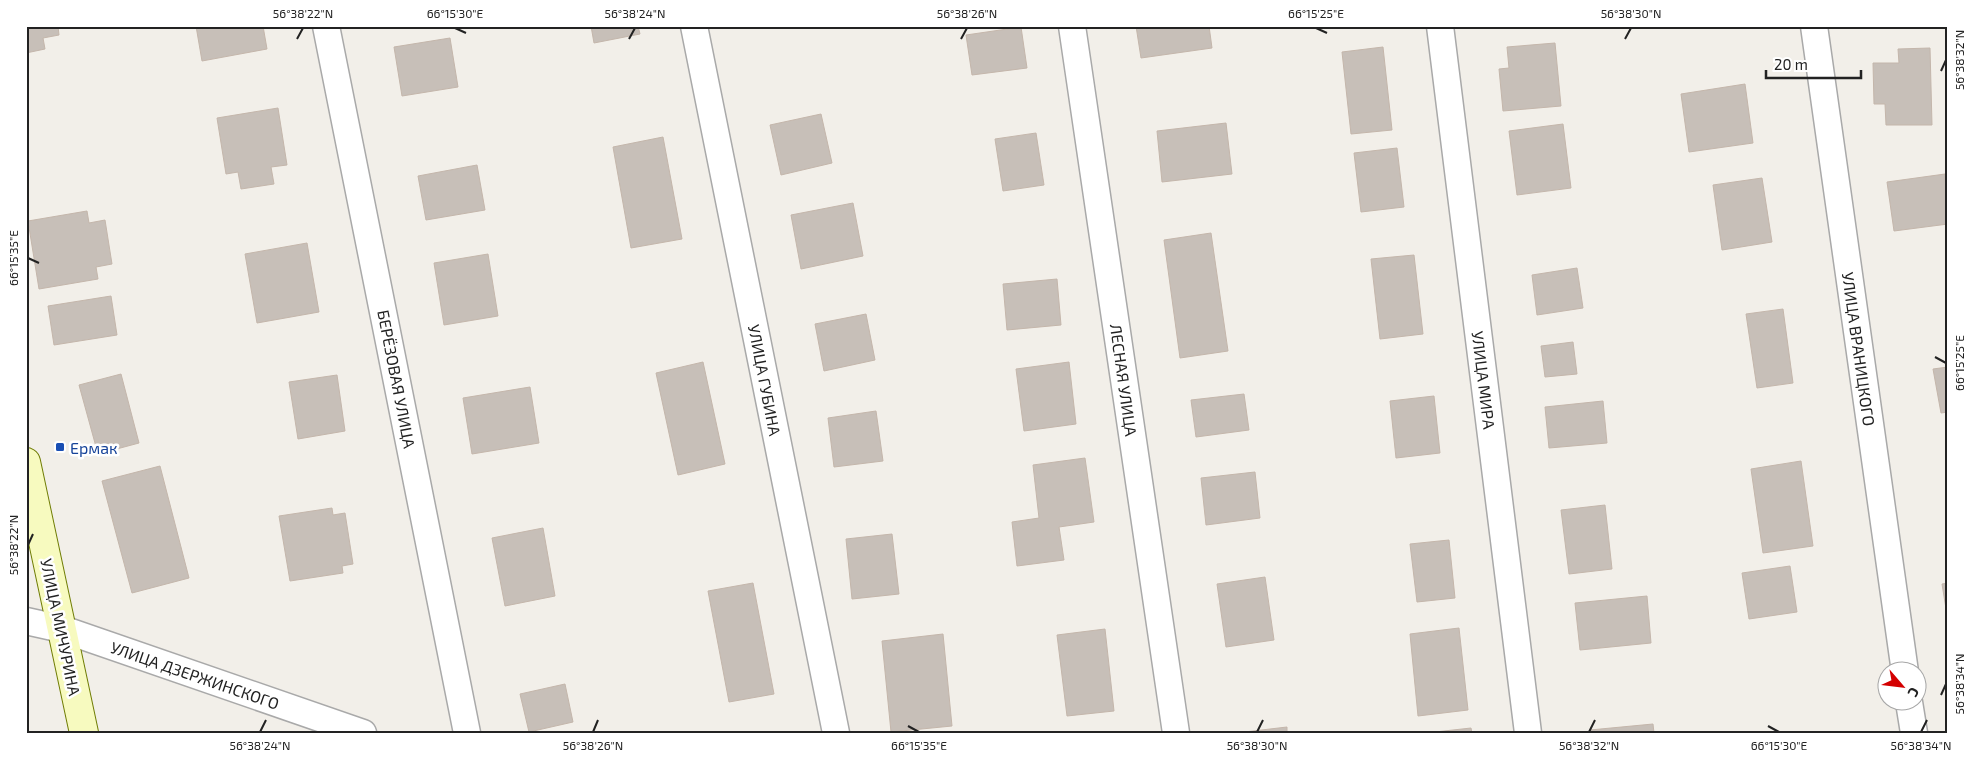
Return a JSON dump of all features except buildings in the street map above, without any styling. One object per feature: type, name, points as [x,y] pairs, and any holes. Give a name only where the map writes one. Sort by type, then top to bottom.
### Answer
[{"type":"street","name":"БЕРЁЗОВАЯ УЛИЦА","points":[[326,26],[467,733]]},
{"type":"street","name":"УЛИЦА ГУБИНА","points":[[694,26],[836,733]]},
{"type":"street","name":"ЛЕСНАЯ УЛИЦА","points":[[1072,26],[1176,733]]},
{"type":"street","name":"УЛИЦА МИРА","points":[[1440,26],[1528,733]]},
{"type":"street","name":"УЛИЦА ВРАНИЦКОГО","points":[[1814,26],[1904,662]]},
{"type":"street","name":"УЛИЦА МИЧУРИНА","points":[[26,462],[84,733]]},
{"type":"street","name":"УЛИЦА ДЗЕРЖИНСКОГО","points":[[26,621],[62,629],[363,733]]},
{"type":"street","points":[[1911,712],[1914,733]]},
{"type":"place","name":"Ермак","points":[[60,447]]}]
